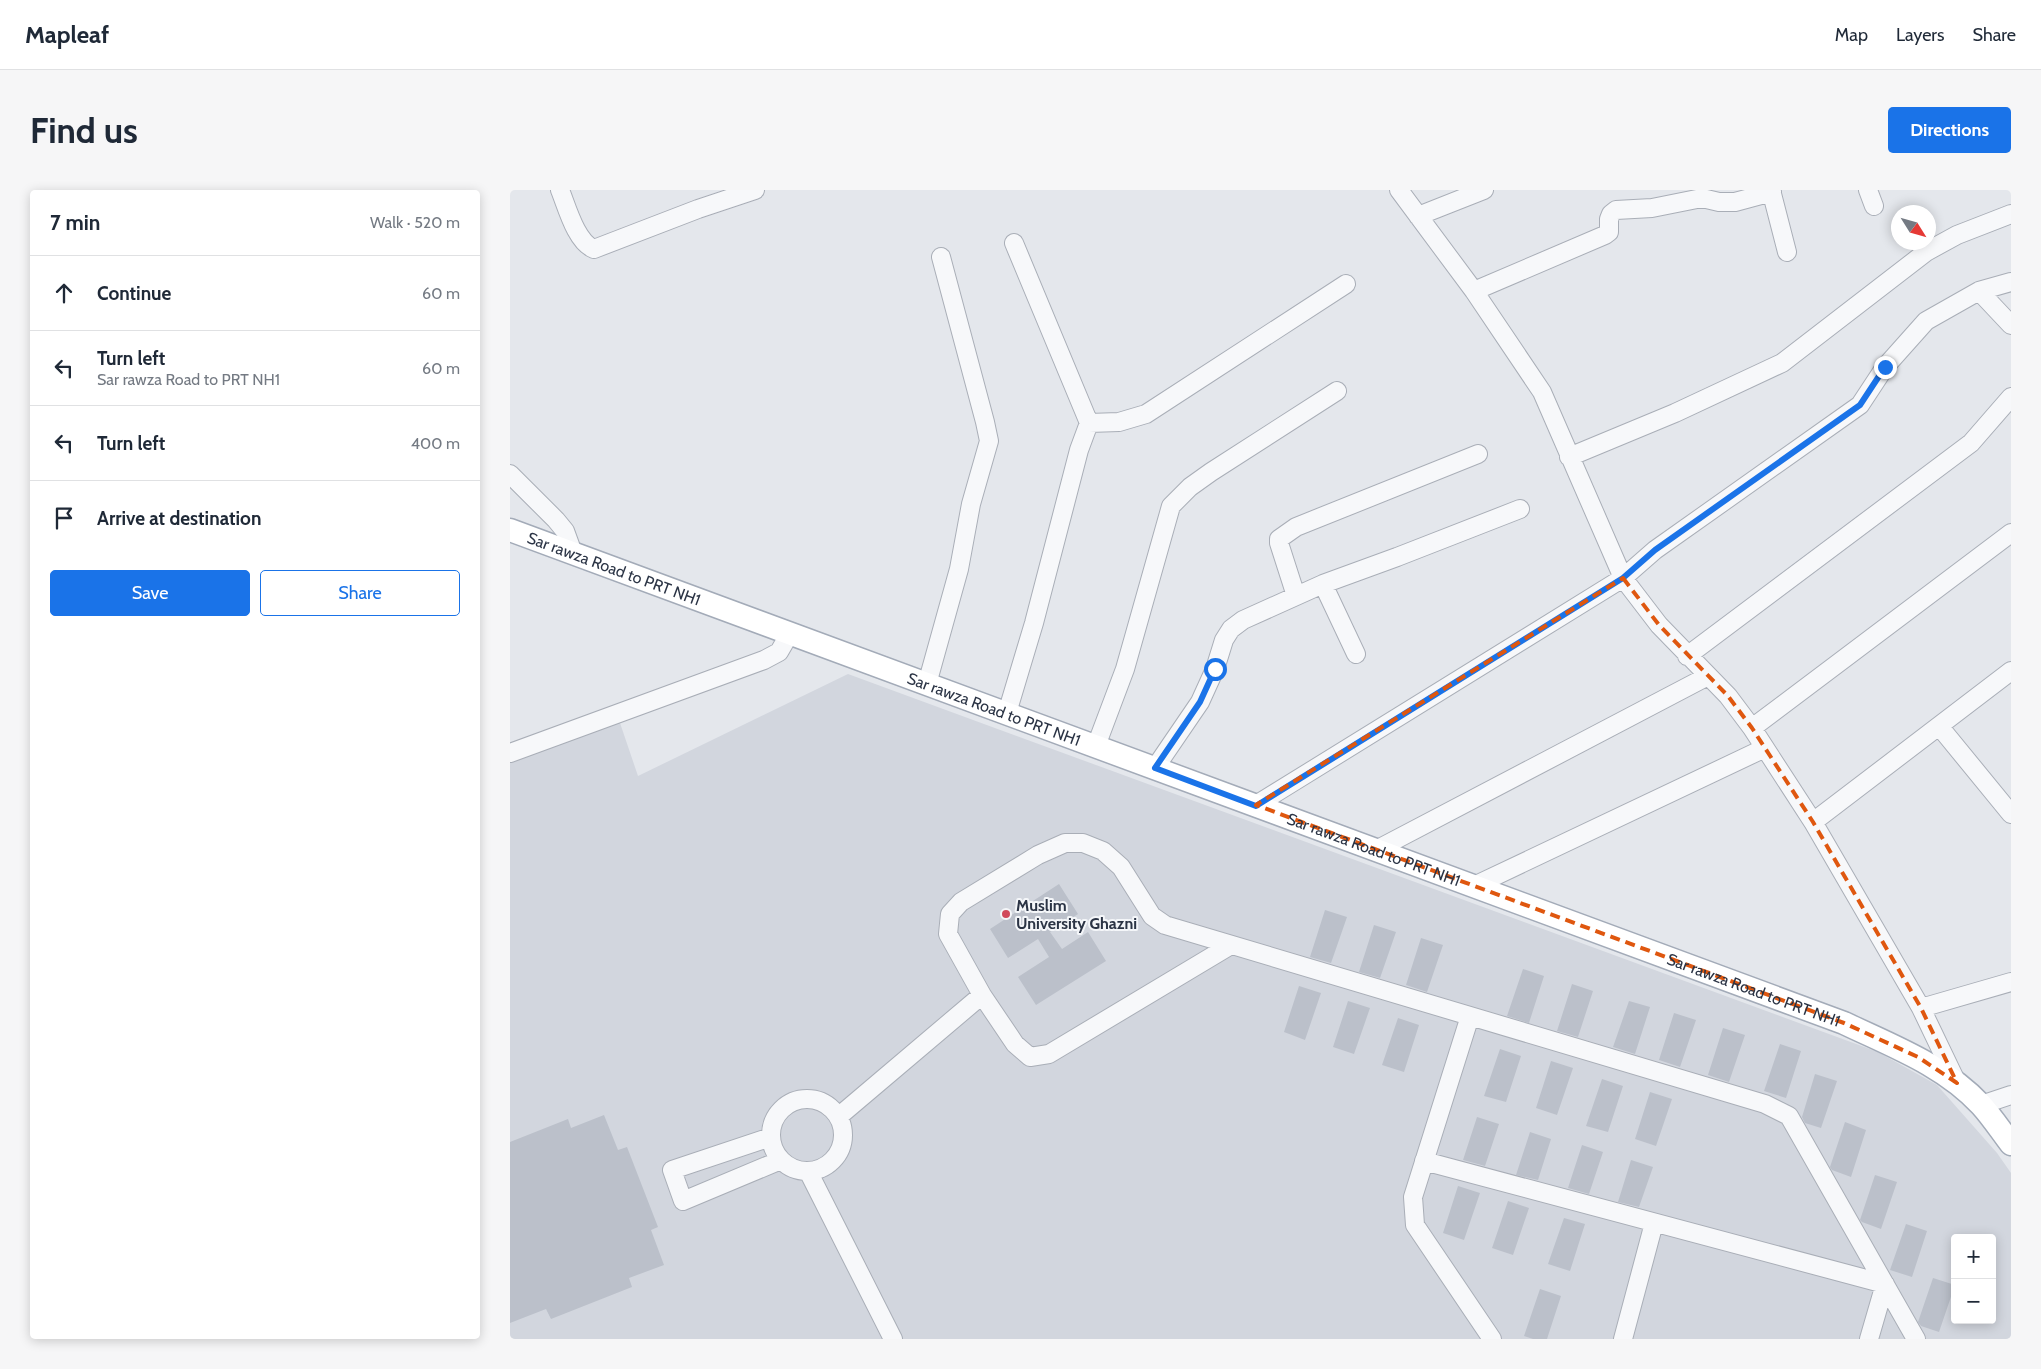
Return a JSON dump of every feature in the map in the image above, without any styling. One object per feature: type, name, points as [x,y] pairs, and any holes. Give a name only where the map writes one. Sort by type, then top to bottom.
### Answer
[{"type":"main road","name":"Sar rawza Road to PRT NH1","points":[[510,530],[1844,1023],[1918,1058],[1956,1083],[1981,1105],[2011,1144]]},
{"type":"street","points":[[560,190],[580,238],[588,247],[594,249],[698,209],[755,190]]},
{"type":"street","points":[[1399,190],[1474,292],[1542,392],[1623,578],[1659,625],[1687,656],[1728,696],[1752,728],[1812,822],[1921,1008],[1956,1083]]},
{"type":"street","points":[[1418,216],[1484,190]]},
{"type":"street","points":[[1474,292],[1605,235],[1609,232],[1608,219],[1616,210],[1652,208],[1702,198],[1719,202],[1735,202],[1771,191],[1787,252]]},
{"type":"street","points":[[1569,457],[1675,413],[1782,363],[1926,252],[1957,235],[2011,214]]},
{"type":"street","points":[[1007,713],[1034,623],[1079,450],[1089,423],[1014,243]]},
{"type":"street","points":[[927,684],[959,569],[971,504],[989,441],[942,257]]},
{"type":"street","points":[[1256,806],[1623,578],[1655,550],[1860,405],[1885,367],[1926,321],[1979,291],[2011,282]]},
{"type":"street","points":[[1089,423],[1119,422],[1146,414],[1346,284]]},
{"type":"street","points":[[1979,291],[2011,326]]},
{"type":"street","points":[[1096,746],[1125,669],[1171,506],[1190,487],[1337,391]]},
{"type":"street","points":[[1687,656],[1971,443],[2011,397]]},
{"type":"street","points":[[1296,596],[1279,544],[1279,539],[1283,535],[1296,527],[1478,454]]},
{"type":"street","points":[[510,474],[565,531],[573,553]]},
{"type":"street","points":[[1155,768],[1200,702],[1215,669],[1224,640],[1231,629],[1243,620],[1323,584],[1520,509]]},
{"type":"street","points":[[1752,728],[2011,533]]},
{"type":"street","points":[[1323,584],[1356,654]]},
{"type":"street","points":[[510,753],[764,660],[779,652],[790,633]]},
{"type":"street","points":[[1812,822],[2011,671]]},
{"type":"street","points":[[1376,850],[1708,676]]},
{"type":"street","points":[[1939,726],[2011,814]]},
{"type":"street","points":[[1474,886],[1765,748]]},
{"type":"street","points":[[1231,944],[1049,1054],[1030,1056],[1015,1044],[982,994],[948,934],[950,914],[961,902],[1038,855],[1065,844],[1083,843],[1103,851],[1121,867],[1152,916],[1165,925],[1231,944],[1765,1104],[1789,1116],[1916,1339]]},
{"type":"street","points":[[1921,1008],[2011,982]]},
{"type":"street","points":[[838,1117],[982,994]]},
{"type":"street","points":[[1470,1016],[1413,1197],[1415,1225],[1492,1339]]},
{"type":"street","points":[[1981,1105],[2011,1095]]},
{"type":"street","points":[[807,1099],[819,1101],[830,1107],[838,1117],[842,1128],[842,1141],[838,1153],[831,1162],[821,1168],[808,1171],[788,1166],[781,1160],[773,1148],[772,1126],[777,1115],[785,1106],[795,1101],[807,1099]]},
{"type":"street","points":[[771,1137],[672,1170],[683,1201],[781,1160]]},
{"type":"street","points":[[1424,1162],[1885,1284]]},
{"type":"street","points":[[808,1171],[893,1339]]},
{"type":"street","points":[[1624,1339],[1654,1223]]},
{"type":"street","points":[[1869,1339],[1885,1284]]},
{"type":"highlighted area","points":[[1623,578],[1659,625],[1728,696],[1752,728],[1813,822],[1921,1008],[1957,1083],[1918,1057],[1844,1023],[1256,805]]},
{"type":"shaded area","name":"Muslim University Ghazni","points":[[848,674],[1878,1052],[1937,1085],[1997,1153],[2011,1173],[2011,1339],[510,1339],[510,759],[619,720],[638,776]]},
{"type":"building","points":[[1059,884],[1078,914],[1050,932],[1062,949],[1088,932],[1106,961],[1036,1005],[1018,977],[1049,957],[1038,939],[1008,958],[990,929]]},
{"type":"building","points":[[1325,910],[1347,917],[1331,963],[1310,957]]},
{"type":"building","points":[[1374,925],[1396,932],[1380,978],[1359,972]]},
{"type":"building","points":[[1421,938],[1443,945],[1427,992],[1406,985]]},
{"type":"building","points":[[1523,969],[1544,976],[1529,1023],[1507,1016]]},
{"type":"building","points":[[1572,984],[1593,991],[1578,1037],[1557,1031]]},
{"type":"building","points":[[1299,986],[1321,993],[1305,1040],[1284,1032]]},
{"type":"building","points":[[1348,1001],[1370,1008],[1354,1054],[1333,1047]]},
{"type":"building","points":[[1629,1001],[1650,1007],[1635,1054],[1613,1047]]},
{"type":"building","points":[[1674,1013],[1696,1020],[1680,1067],[1659,1060]]},
{"type":"building","points":[[1398,1018],[1419,1025],[1404,1072],[1382,1065]]},
{"type":"building","points":[[1723,1028],[1745,1035],[1729,1082],[1708,1075]]},
{"type":"building","points":[[1780,1044],[1801,1051],[1786,1098],[1764,1091]]},
{"type":"building","points":[[1500,1049],[1521,1056],[1506,1102],[1484,1096]]},
{"type":"building","points":[[1551,1061],[1573,1068],[1557,1115],[1536,1108]]},
{"type":"building","points":[[1815,1074],[1837,1081],[1821,1128],[1805,1123],[1802,1117]]},
{"type":"building","points":[[1602,1079],[1623,1086],[1608,1132],[1586,1126]]},
{"type":"building","points":[[1650,1092],[1672,1099],[1656,1146],[1635,1139]]},
{"type":"building","points":[[604,1115],[618,1150],[627,1147],[658,1227],[651,1230],[664,1265],[629,1278],[632,1287],[551,1319],[546,1309],[510,1323],[510,1142],[568,1119],[571,1128]]},
{"type":"building","points":[[1477,1117],[1499,1124],[1485,1166],[1463,1160]]},
{"type":"building","points":[[1845,1122],[1866,1130],[1851,1177],[1832,1170],[1830,1167]]},
{"type":"building","points":[[1530,1132],[1551,1139],[1538,1180],[1516,1175]]},
{"type":"building","points":[[1582,1145],[1603,1152],[1589,1194],[1568,1188]]},
{"type":"building","points":[[1631,1160],[1653,1167],[1639,1207],[1618,1202]]},
{"type":"building","points":[[1875,1175],[1897,1182],[1881,1229],[1860,1220]]},
{"type":"building","points":[[1458,1186],[1480,1193],[1464,1240],[1443,1233]]},
{"type":"building","points":[[1508,1201],[1529,1208],[1513,1255],[1492,1248]]},
{"type":"building","points":[[1564,1218],[1585,1224],[1570,1271],[1548,1264]]},
{"type":"building","points":[[1906,1224],[1927,1231],[1912,1277],[1890,1270]]},
{"type":"building","points":[[1933,1278],[1951,1284],[1951,1297],[1939,1332],[1921,1326],[1918,1322]]},
{"type":"building","points":[[1540,1289],[1561,1296],[1547,1339],[1533,1339],[1524,1336]]},
{"type":"place","name":"Muslim University Ghazni","points":[[1006,914]]},
{"type":"route","points":[[1215,669],[1200,702],[1155,768],[1256,806],[1623,578],[1655,550],[1860,405],[1885,367]]}]
